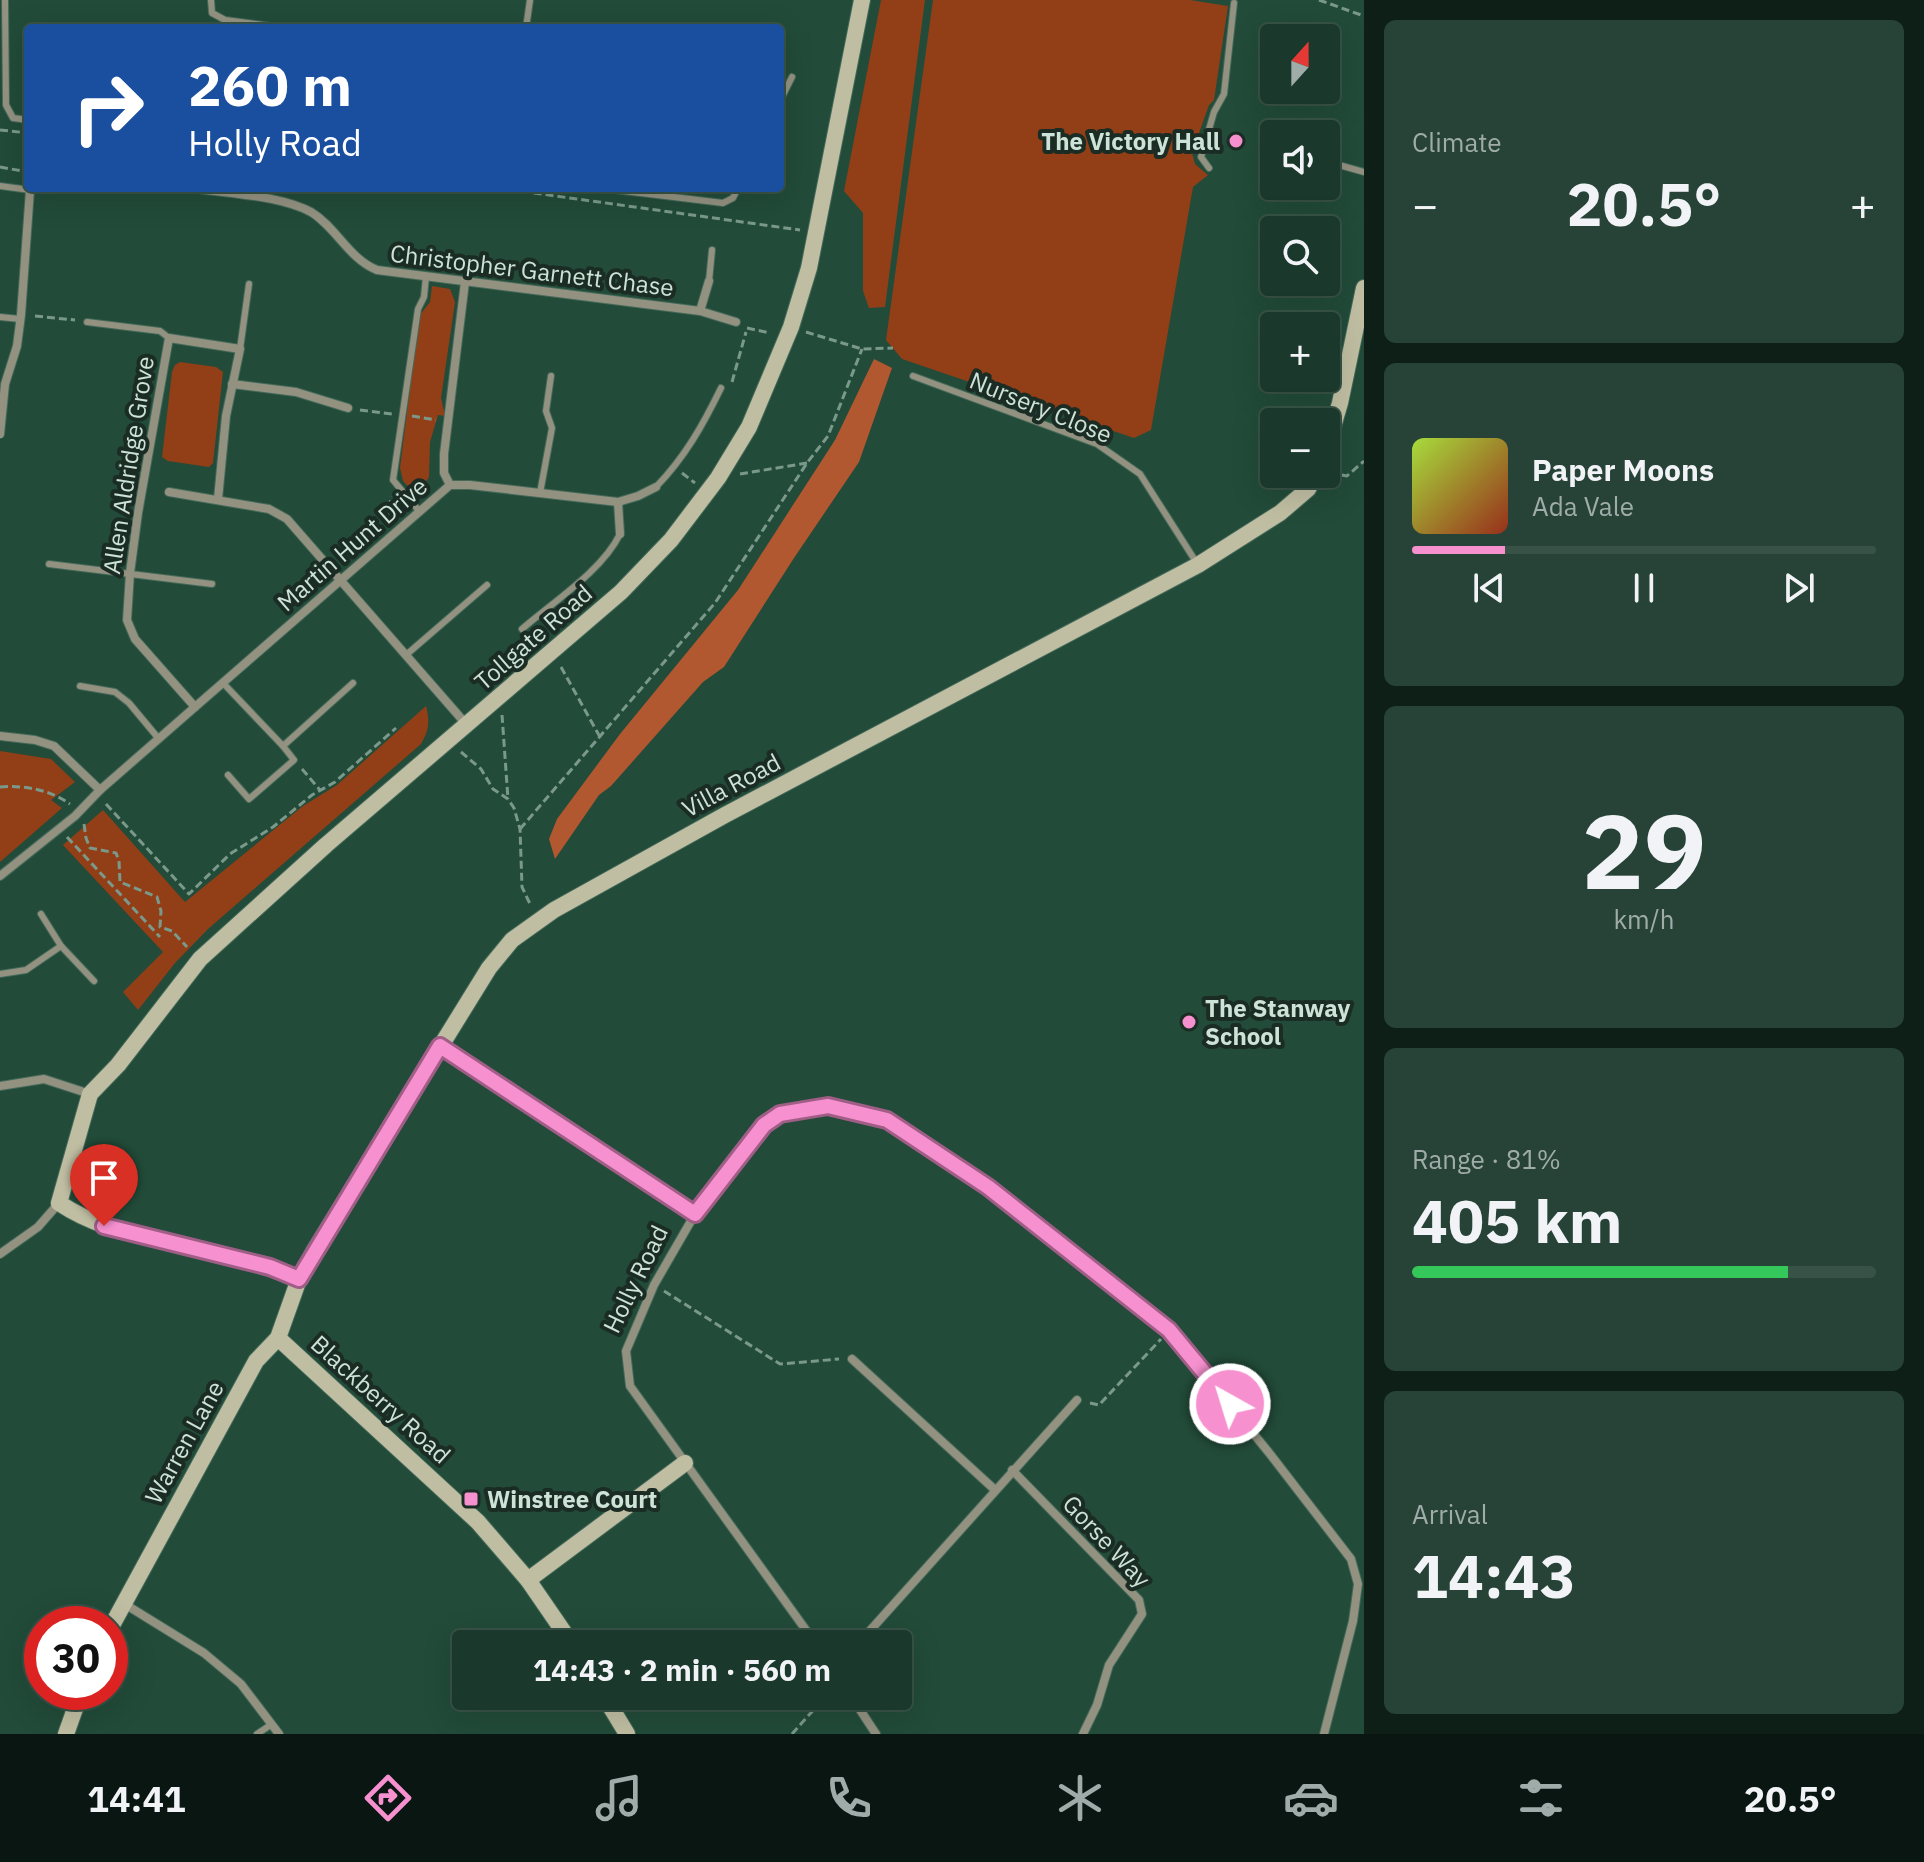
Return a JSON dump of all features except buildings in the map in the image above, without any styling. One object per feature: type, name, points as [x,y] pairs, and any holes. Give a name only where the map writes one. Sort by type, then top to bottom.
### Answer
[{"type":"street","name":"Tollgate Road","points":[[59,1203],[90,1094],[118,1065],[200,959],[326,845],[503,695],[646,568],[718,478],[754,416],[791,327],[809,268],[862,0]]},
{"type":"street","points":[[0,434],[5,384],[17,346],[21,317],[31,192]]},
{"type":"street","name":"Christopher Garnett Chase","points":[[217,192],[293,205],[313,214],[365,266],[377,270],[700,311],[736,322]]},
{"type":"street","name":"Christopher Garnett Chase","points":[[700,311],[709,281]]},
{"type":"street","points":[[450,485],[444,473],[444,454],[465,282]]},
{"type":"street","points":[[1339,408],[1364,288]]},
{"type":"street","name":"Allen Aldridge Grove","points":[[195,707],[135,639],[127,620],[130,573],[169,338],[240,349]]},
{"type":"street","points":[[218,499],[226,416],[240,349]]},
{"type":"street","points":[[232,384],[296,392],[348,408]]},
{"type":"street","name":"Martin Hunt Drive","points":[[0,876],[78,813],[98,792],[450,485],[618,502],[656,487]]},
{"type":"street","name":"Villa Road","points":[[299,1279],[489,968],[512,940],[538,920],[725,815],[1198,565],[1280,513],[1309,488]]},
{"type":"street","points":[[169,492],[269,509],[287,519],[467,724]]},
{"type":"street","points":[[618,502],[620,534]]},
{"type":"street","points":[[0,736],[35,740],[54,746],[98,792]]},
{"type":"street","name":"Holly Road","points":[[440,1046],[695,1214],[654,1285],[626,1351],[630,1386],[806,1630]]},
{"type":"street","points":[[0,1086],[44,1079],[90,1094]]},
{"type":"street","points":[[695,1214],[764,1125],[780,1114],[828,1106],[887,1120],[988,1187],[1169,1330],[1351,1559],[1358,1584],[1356,1597],[1324,1734]]},
{"type":"street","points":[[0,1254],[38,1227],[59,1203],[83,1219],[111,1228],[270,1267],[299,1279]]},
{"type":"street","name":"Warren Lane","points":[[122,1606],[256,1361],[278,1338],[299,1279]]},
{"type":"street","name":"Blackberry Road","points":[[278,1338],[454,1497],[502,1547],[562,1630]]},
{"type":"street","points":[[852,1359],[994,1489]]},
{"type":"street","points":[[870,1630],[1077,1400]]},
{"type":"street","points":[[528,1580],[685,1463]]},
{"type":"street","name":"Gorse Way","points":[[1012,1470],[1139,1600],[1142,1614],[1109,1665],[1097,1705],[1083,1734]]},
{"type":"street","points":[[123,1603],[204,1653],[241,1684],[279,1734]]},
{"type":"street","points":[[66,1734],[75,1710]]},
{"type":"street","points":[[612,1710],[626,1733]]},
{"type":"street","points":[[860,1710],[876,1734]]},
{"type":"lane","points":[[5,0],[6,105],[13,118],[24,119]]},
{"type":"lane","points":[[211,0],[212,13],[225,20],[255,24]]},
{"type":"lane","points":[[527,24],[530,0]]},
{"type":"lane","points":[[1209,168],[1201,157],[1214,112],[1224,94],[1234,3]]},
{"type":"lane","points":[[784,93],[792,77]]},
{"type":"lane","points":[[1340,165],[1364,172]]},
{"type":"lane","points":[[0,186],[24,188]]},
{"type":"lane","points":[[632,192],[723,203],[733,198],[736,192]]},
{"type":"lane","points":[[709,281],[712,250]]},
{"type":"lane","points":[[420,512],[393,480],[418,309],[424,297],[426,276]]},
{"type":"lane","points":[[240,349],[249,284]]},
{"type":"lane","points":[[0,317],[21,317]]},
{"type":"lane","points":[[87,322],[160,331],[169,338]]},
{"type":"lane","points":[[540,493],[552,428],[546,411],[551,376]]},
{"type":"lane","name":"Nursery Close","points":[[913,376],[1097,444],[1140,474],[1198,565]]},
{"type":"lane","points":[[656,487],[677,466],[689,448],[721,388]]},
{"type":"lane","points":[[522,629],[598,564],[612,549],[620,534]]},
{"type":"lane","points":[[49,564],[212,584]]},
{"type":"lane","points":[[406,655],[487,585]]},
{"type":"lane","points":[[223,683],[294,760],[249,799],[228,775]]},
{"type":"lane","points":[[283,746],[353,683]]},
{"type":"lane","points":[[80,686],[115,692],[129,703],[159,739]]},
{"type":"lane","points":[[41,914],[61,946],[94,981]]},
{"type":"lane","points":[[0,974],[26,970],[61,946]]},
{"type":"lane","points":[[257,1734],[272,1724]]},
{"type":"path","points":[[1319,0],[1364,16]]},
{"type":"path","points":[[0,130],[24,133]]},
{"type":"path","points":[[0,167],[24,171]]},
{"type":"path","points":[[527,192],[816,232]]},
{"type":"path","points":[[21,317],[87,322]]},
{"type":"path","points":[[791,327],[862,349],[893,348]]},
{"type":"path","points":[[756,330],[774,333]]},
{"type":"path","points":[[520,829],[715,603],[828,436],[862,349]]},
{"type":"path","points":[[1340,475],[1347,476],[1364,461]]},
{"type":"path","points":[[718,478],[807,463]]},
{"type":"path","points":[[683,474],[689,478]]},
{"type":"path","points":[[387,540],[393,480]]},
{"type":"path","points":[[553,651],[600,737]]},
{"type":"path","points":[[503,695],[501,726],[508,799]]},
{"type":"path","points":[[98,792],[189,894],[230,854],[335,782],[396,728]]},
{"type":"path","points":[[449,740],[481,769],[493,789],[508,799],[514,808],[520,829],[522,887],[538,920]]},
{"type":"path","points":[[294,760],[320,790]]},
{"type":"path","points":[[0,787],[50,792],[78,813],[86,825],[90,848],[116,853],[120,882],[157,897],[161,911],[160,927],[172,931],[200,959]]},
{"type":"path","points":[[59,829],[160,937]]},
{"type":"path","points":[[654,1285],[780,1364],[852,1359]]},
{"type":"path","points":[[1077,1400],[1099,1405],[1169,1330]]},
{"type":"path","points":[[792,1734],[813,1710]]},
{"type":"shaded area","points":[[881,0],[925,0],[885,307],[869,308],[863,291],[863,213],[844,191]]},
{"type":"shaded area","points":[[933,0],[1190,0],[1228,6],[1214,100],[1209,105],[1192,153],[1195,164],[1208,175],[1193,187],[1151,430],[1134,438],[902,359],[886,340]]},
{"type":"shaded area","points":[[432,286],[450,289],[455,302],[441,398],[445,416],[438,415],[430,442],[429,477],[417,496],[403,481],[400,468],[419,316],[430,302]]},
{"type":"shaded area","points":[[874,359],[892,368],[859,462],[724,667],[703,682],[611,786],[599,795],[555,859],[549,839],[557,819],[620,734],[738,590],[835,440]]},
{"type":"shaded area","points":[[180,362],[216,367],[223,372],[213,463],[209,467],[168,461],[162,457],[172,372]]},
{"type":"shaded area","points":[[426,706],[428,726],[421,744],[208,929],[175,963],[138,1010],[123,992],[163,952],[63,845],[103,810],[185,902],[303,806],[337,785]]},
{"type":"shaded area","points":[[0,751],[51,759],[75,782],[51,800],[62,808],[0,862]]},
{"type":"place","name":"The Victory Hall","points":[[1236,141]]},
{"type":"place","name":"The Stanway School","points":[[1189,1022]]},
{"type":"place","name":"Winstree Court","points":[[471,1499]]},
{"type":"route","points":[[104,1226],[270,1267],[299,1279],[440,1046],[695,1214],[764,1125],[780,1114],[828,1106],[887,1120],[988,1187],[1169,1330],[1230,1404]]}]
